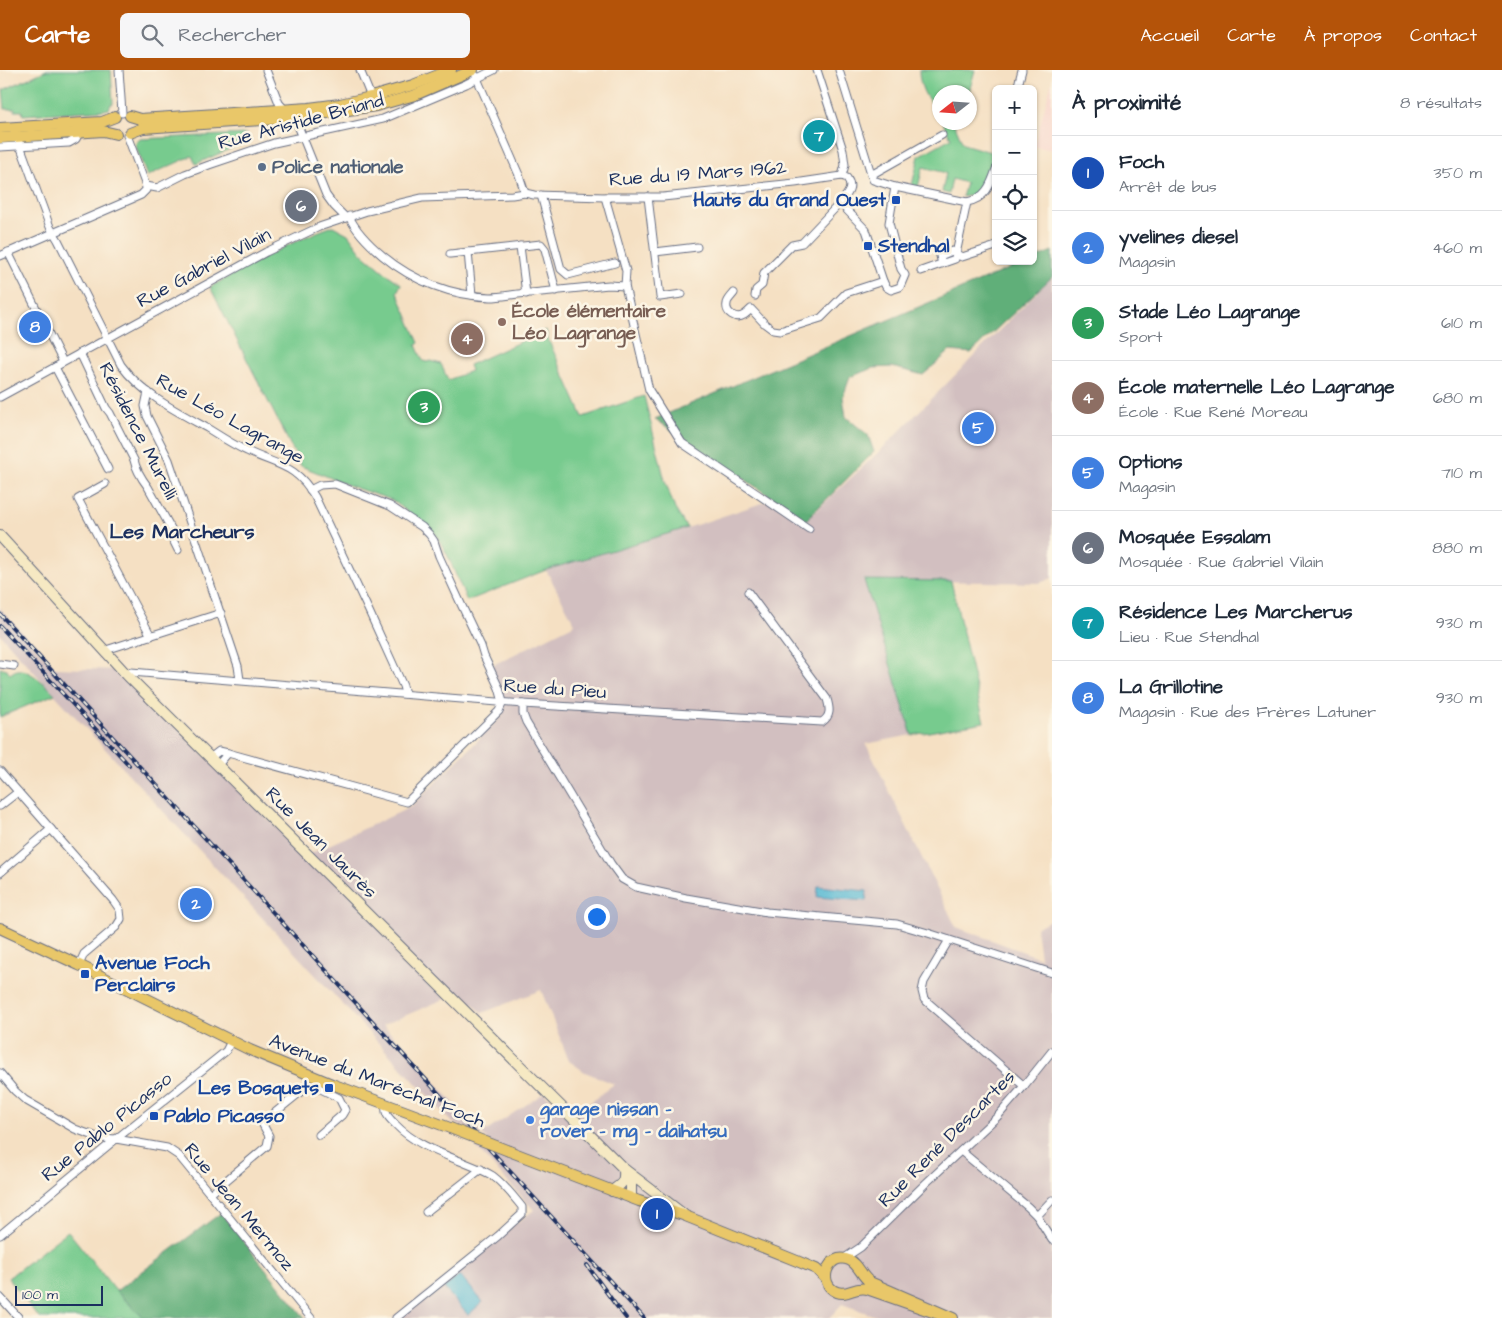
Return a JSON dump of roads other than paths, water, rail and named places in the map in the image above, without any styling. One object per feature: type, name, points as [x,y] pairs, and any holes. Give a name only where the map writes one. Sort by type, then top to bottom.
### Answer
[{"type":"main road","points":[[7,132],[102,122],[122,116],[140,119],[284,110],[340,104],[413,85],[451,70]]},
{"type":"main road","points":[[7,132],[79,133],[108,131],[124,134],[141,128],[298,119],[385,104],[474,73]]},
{"type":"main road","points":[[298,119],[340,104]]},
{"type":"main road","points":[[230,123],[277,114],[284,110]]},
{"type":"main road","points":[[122,116],[112,126],[124,134]]},
{"type":"main road","points":[[122,116],[134,125],[124,134]]},
{"type":"main road","name":"Rue Jean Jaurès","points":[[0,536],[127,675],[210,758],[624,1169],[683,1215]]},
{"type":"main road","name":"Avenue du Maréchal Foch","points":[[0,928],[79,965],[231,1042],[332,1084],[510,1150],[612,1191],[683,1215],[753,1242],[812,1267],[826,1279]]},
{"type":"main road","points":[[612,1191],[624,1180],[624,1169]]},
{"type":"main road","points":[[624,1169],[635,1199]]},
{"type":"main road","points":[[635,1199],[642,1190],[642,1182]]},
{"type":"main road","name":"Avenue du Maréchal Foch","points":[[753,1242],[814,1262],[838,1260]]},
{"type":"main road","points":[[838,1260],[852,1261],[865,1278],[875,1284],[952,1318],[876,1291],[862,1288],[845,1293],[835,1291],[829,1286],[826,1279],[827,1268],[838,1260]]},
{"type":"main road","points":[[854,1289],[859,1281],[858,1269]]},
{"type":"street","points":[[119,70],[122,116]]},
{"type":"street","points":[[266,70],[284,110],[298,119],[302,137],[326,195],[334,206],[347,217],[355,229],[398,268],[449,291],[492,297],[609,285],[625,286]]},
{"type":"street","points":[[360,70],[371,97]]},
{"type":"street","name":"Rue Aristide Briand","points":[[0,256],[141,195],[146,190],[146,186],[157,188],[185,174],[228,157],[274,143],[383,119],[474,73],[494,70]]},
{"type":"street","points":[[755,296],[756,290],[762,285],[764,273],[792,245],[802,243],[848,194],[850,188],[849,181],[842,176],[845,165],[843,150],[817,70]]},
{"type":"street","points":[[839,70],[873,180],[967,202],[976,199],[985,192],[994,175]]},
{"type":"street","points":[[1019,85],[1022,70]]},
{"type":"street","points":[[474,73],[519,175],[525,193]]},
{"type":"street","points":[[0,147],[7,132]]},
{"type":"street","name":"Rue Léo Lagrange","points":[[7,132],[53,232],[121,365],[130,376],[157,398],[247,452],[286,467],[298,474],[310,490],[372,617],[405,694]]},
{"type":"street","points":[[124,134],[146,186]]},
{"type":"street","points":[[871,175],[942,135]]},
{"type":"street","name":"Rue du 19 Mars 1962","points":[[525,193],[534,195],[648,197],[795,183],[842,176]]},
{"type":"street","points":[[840,203],[866,230],[886,287],[891,290],[896,289],[903,282],[904,275],[888,223],[895,186]]},
{"type":"street","name":"Rue Gabriel Vilain","points":[[0,397],[266,252],[319,227],[347,217],[422,198],[525,193]]},
{"type":"street","points":[[541,195],[561,268],[568,274],[615,263]]},
{"type":"street","points":[[605,197],[626,272],[625,286],[649,390],[682,443],[809,529]]},
{"type":"street","points":[[648,197],[660,297],[682,294]]},
{"type":"street","points":[[920,271],[955,259],[967,202]]},
{"type":"street","points":[[450,254],[541,244],[543,245],[556,291]]},
{"type":"street","points":[[520,246],[526,294]]},
{"type":"street","points":[[655,252],[697,247]]},
{"type":"street","points":[[956,254],[962,257],[992,247]]},
{"type":"street","points":[[8,252],[64,362]]},
{"type":"street","points":[[468,252],[472,295]]},
{"type":"street","points":[[734,293],[727,301],[728,312],[738,317],[745,315],[751,309],[765,324],[773,330],[780,331],[821,318],[846,293],[883,282]]},
{"type":"street","name":"Résidence Murelli","points":[[80,353],[143,481],[173,532],[173,540],[178,550]]},
{"type":"street","points":[[55,367],[108,468]]},
{"type":"street","points":[[148,392],[146,401],[147,416],[169,460],[221,613],[238,666],[240,680]]},
{"type":"street","points":[[105,484],[78,499],[151,636]]},
{"type":"street","points":[[210,758],[219,751],[407,802],[499,711],[503,702],[478,638],[439,556],[434,541],[429,534],[422,527],[390,506],[335,484],[320,485],[310,490]]},
{"type":"street","name":"Rue du Pieu","points":[[127,675],[130,672],[524,704],[822,722],[830,712],[827,700],[748,592]]},
{"type":"street","points":[[106,650],[221,613]]},
{"type":"street","points":[[0,664],[14,666]]},
{"type":"street","points":[[524,704],[526,722],[611,864],[622,879],[631,885],[686,898],[767,912],[897,924],[1052,973]]},
{"type":"street","points":[[218,765],[228,754]]},
{"type":"street","points":[[0,771],[120,910],[121,919],[116,927],[84,954],[79,965]]},
{"type":"street","points":[[0,806],[18,792]]},
{"type":"street","points":[[0,873],[50,829]]},
{"type":"street","points":[[949,940],[924,982],[922,991],[924,999],[1024,1086]]},
{"type":"street","name":"Rue Pablo Picasso","points":[[0,1235],[226,1051],[231,1042]]},
{"type":"street","name":"Rue René Descartes","points":[[838,1260],[861,1247],[997,1117],[1052,1051]]},
{"type":"street","name":"Rue Jean Mermoz","points":[[0,1073],[25,1100],[69,1125],[100,1138],[167,1148],[179,1156],[311,1318]]},
{"type":"street","points":[[210,1194],[267,1146],[269,1136],[262,1123],[308,1086],[315,1086],[339,1098],[345,1110],[342,1115],[319,1135]]},
{"type":"street","points":[[387,1104],[386,1112],[388,1117],[408,1136],[429,1148],[480,1169],[494,1177],[508,1189],[522,1207],[522,1214],[498,1236],[396,1318]]},
{"type":"street","points":[[961,1151],[1037,1216],[1052,1240]]},
{"type":"street","points":[[426,1212],[480,1169]]},
{"type":"street","points":[[1037,1216],[1052,1200]]},
{"type":"street","points":[[858,1269],[861,1247]]},
{"type":"street","points":[[0,1297],[18,1318]]},
{"type":"water","points":[[818,886],[867,891],[866,901],[817,897]]},
{"type":"water","points":[[460,1275],[483,1302],[468,1315],[444,1288]]},
{"type":"railway","points":[[0,614],[644,1318]]},
{"type":"railway","points":[[0,626],[129,765]]},
{"type":"railway","points":[[587,1265],[626,1318]]},
{"type":"place","name":"Résidence Les Marcherus","points":[[819,136]]},
{"type":"place","name":"Police nationale","points":[[262,167]]},
{"type":"place","name":"Hauts du Grand Ouest","points":[[896,200]]},
{"type":"place","name":"Mosquée Essalam","points":[[301,206]]},
{"type":"place","name":"Stendhal","points":[[868,246]]},
{"type":"place","name":"École élémentaire Léo Lagrange","points":[[502,322]]},
{"type":"place","name":"La Grillotine","points":[[35,327]]},
{"type":"place","name":"École maternelle Léo Lagrange","points":[[467,339]]},
{"type":"place","name":"Stade Léo Lagrange","points":[[424,407]]},
{"type":"place","name":"Options","points":[[978,428]]},
{"type":"place","name":"yvelines diesel","points":[[196,904]]},
{"type":"place","name":"Avenue Foch Perclairs","points":[[85,974]]},
{"type":"place","name":"Les Bosquets","points":[[329,1088]]},
{"type":"place","name":"Pablo Picasso","points":[[154,1116]]},
{"type":"place","name":"garage nissan - rover - mg - daihatsu","points":[[530,1120]]},
{"type":"place","name":"Foch","points":[[657,1214]]},
{"type":"district","name":"Les Marcheurs","points":[[182,532]]}]
